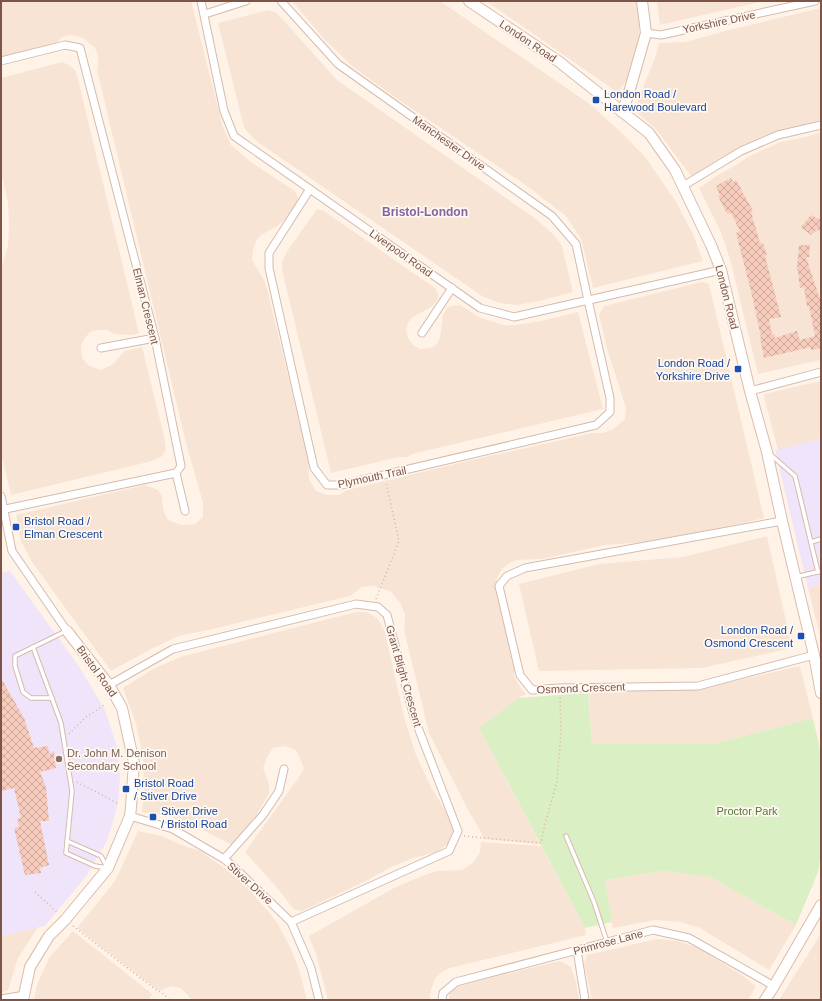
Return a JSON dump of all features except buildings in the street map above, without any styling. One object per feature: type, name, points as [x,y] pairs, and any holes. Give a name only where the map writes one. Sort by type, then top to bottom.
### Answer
[{"type":"street","name":"Liverpool Road","points":[[201,1],[224,111],[234,136],[480,308],[514,316],[721,270]]},
{"type":"street","points":[[204,14],[246,1]]},
{"type":"street","name":"Manchester Drive","points":[[281,1],[338,64],[552,216],[576,244],[588,300]]},
{"type":"street","name":"London Road","points":[[469,1],[558,61],[649,133],[674,170],[711,244],[721,270],[750,391],[767,452],[795,577],[817,654],[821,693]]},
{"type":"street","points":[[622,112],[646,33],[642,1]]},
{"type":"street","name":"Yorkshire Drive","points":[[646,33],[661,35],[815,1]]},
{"type":"street","name":"Elman Crescent","points":[[1,61],[66,45],[80,48],[155,338],[181,466],[176,473]]},
{"type":"street","points":[[682,186],[741,151],[778,135],[821,125]]},
{"type":"street","name":"Plymouth Trail","points":[[310,189],[269,253],[269,268],[314,468],[327,485],[341,485],[596,425],[610,412],[610,398],[588,300]]},
{"type":"street","points":[[422,333],[452,288]]},
{"type":"street","points":[[101,348],[155,338]]},
{"type":"street","points":[[750,391],[821,372]]},
{"type":"street","points":[[3,510],[176,473],[185,511]]},
{"type":"street","name":"Bristol Road","points":[[1,496],[12,551],[67,631],[109,685],[122,708],[134,763],[130,816],[108,868],[65,920],[49,936],[30,967],[24,997]]},
{"type":"street","name":"Osmond Crescent","points":[[782,521],[525,568],[507,576],[499,586],[520,675],[532,690],[559,688],[698,686],[817,654]]},
{"type":"street","points":[[109,685],[173,649],[356,604],[373,606]]},
{"type":"street","name":"Grant Blight Crescent","points":[[373,606],[378,607],[387,615],[414,717],[458,831],[456,835]]},
{"type":"street","points":[[224,859],[263,815],[279,791],[284,769]]},
{"type":"street","name":"Stiver Drive","points":[[130,816],[173,829],[224,859],[291,922],[311,968],[319,1000]]},
{"type":"street","points":[[291,922],[449,851],[456,835]]},
{"type":"street","points":[[765,1000],[821,905]]},
{"type":"street","name":"Primrose Lane","points":[[442,1000],[443,994],[456,982],[653,930],[688,938],[774,986]]},
{"type":"street","points":[[577,950],[585,1000]]},
{"type":"street","points":[[1,999],[24,997]]},
{"type":"lane","points":[[767,452],[795,476],[820,572],[795,577]]},
{"type":"lane","points":[[811,542],[821,539]]},
{"type":"lane","points":[[52,698],[31,698],[23,692],[15,666],[15,656],[67,631]]},
{"type":"lane","points":[[33,647],[61,723],[72,790],[66,854],[95,866],[108,868]]},
{"type":"lane","points":[[566,836],[594,902],[606,942]]},
{"type":"lane","points":[[67,841],[101,856],[108,868]]},
{"type":"path","points":[[373,606],[399,541],[384,475]]},
{"type":"path","points":[[456,835],[541,843],[557,781],[562,734],[559,688]]},
{"type":"path","points":[[64,740],[86,717],[104,705]]},
{"type":"path","points":[[70,778],[119,804]]},
{"type":"path","points":[[35,892],[65,920],[165,995],[169,1000]]},
{"type":"shaded area","points":[[1,1],[191,1],[223,127],[231,145],[252,163],[295,191],[298,198],[296,206],[286,219],[276,227],[261,235],[256,241],[252,260],[264,280],[268,292],[307,455],[309,479],[316,491],[327,495],[339,495],[347,490],[472,460],[592,433],[602,433],[612,430],[625,419],[626,408],[608,352],[599,315],[604,306],[702,282],[709,284],[764,518],[672,540],[605,545],[542,559],[516,560],[502,569],[497,578],[497,596],[503,606],[515,655],[514,676],[526,694],[518,698],[479,728],[540,844],[483,839],[481,832],[468,810],[429,733],[404,630],[405,614],[400,603],[391,592],[374,586],[362,587],[350,596],[179,636],[153,648],[111,671],[32,562],[21,541],[16,515],[145,485],[158,490],[162,496],[163,509],[168,520],[181,525],[195,524],[203,517],[203,503],[186,443],[97,70],[98,56],[95,48],[83,38],[71,35],[62,37],[56,43],[1,57]]},
{"type":"shaded area","points":[[292,1],[440,1],[591,105],[623,134],[646,158],[676,202],[693,234],[703,261],[593,288],[581,239],[566,216],[527,186],[399,100],[353,67],[326,41]]},
{"type":"shaded area","points":[[486,1],[636,1],[639,18],[639,38],[627,79],[618,93]]},
{"type":"shaded area","points":[[657,1],[764,1],[660,25]]},
{"type":"shaded area","points":[[821,8],[821,119],[810,124],[770,133],[741,146],[691,176],[656,129],[634,110],[655,58],[659,43],[685,42]]},
{"type":"shaded area","points":[[269,10],[277,13],[337,80],[536,219],[554,235],[562,246],[573,292],[540,301],[517,305],[499,303],[482,296],[256,141],[245,129],[242,120],[218,23]]},
{"type":"shaded area","points":[[62,62],[75,70],[78,79],[139,333],[132,335],[114,334],[107,330],[90,332],[84,339],[81,347],[82,358],[88,365],[101,370],[113,364],[125,351],[142,347],[164,436],[166,450],[161,457],[148,462],[11,495],[1,453],[1,269],[8,246],[9,227],[8,202],[1,172],[1,78]]},
{"type":"shaded area","points":[[821,133],[821,360],[758,374],[730,259],[720,230],[699,188],[748,157],[780,142]]},
{"type":"shaded area","points":[[317,209],[324,211],[435,288],[439,296],[436,302],[431,307],[413,317],[408,323],[406,330],[408,338],[413,345],[420,349],[431,348],[437,344],[440,337],[443,315],[448,307],[460,305],[481,318],[504,325],[541,321],[578,312],[603,409],[412,454],[407,457],[399,457],[331,473],[282,270],[282,261],[288,250]]},
{"type":"shaded area","points":[[821,381],[821,439],[778,450],[764,394]]},
{"type":"shaded area","points":[[821,439],[821,585],[808,588],[775,450]]},
{"type":"shaded area","points":[[767,536],[792,648],[702,668],[539,671],[519,584],[599,564],[683,557]]},
{"type":"shaded area","name":"Dr. John M. Denison Secondary School","points":[[10,571],[78,665],[105,710],[116,744],[120,775],[118,804],[107,841],[86,876],[45,926],[1,936],[1,573]]},
{"type":"shaded area","points":[[821,585],[821,640],[808,588]]},
{"type":"shaded area","points":[[356,612],[367,612],[378,619],[385,632],[404,717],[416,755],[431,787],[448,815],[454,830],[450,842],[437,852],[413,858],[391,867],[366,881],[302,911],[294,910],[279,890],[245,852],[304,768],[296,750],[285,746],[273,748],[267,757],[263,768],[269,784],[269,793],[259,811],[234,846],[199,828],[168,816],[142,812],[144,793],[143,758],[136,724],[123,688],[153,669],[180,657]]},
{"type":"shaded area","points":[[800,666],[813,718],[712,744],[592,744],[588,690],[702,688]]},
{"type":"shaded area","points":[[138,831],[162,836],[200,851],[239,878],[278,924],[299,969],[307,1000],[192,1000],[181,988],[172,986],[159,991],[77,928],[115,881]]},
{"type":"shaded area","points":[[481,842],[541,846],[585,928],[586,935],[450,968],[442,972],[435,979],[429,1000],[328,1000],[316,954],[309,936],[394,888],[412,880],[436,871],[462,870],[474,862],[480,852]]},
{"type":"shaded area","points":[[663,871],[710,877],[796,925],[769,970],[700,928],[680,922],[655,920],[613,928],[605,880]]},
{"type":"shaded area","points":[[38,927],[18,958],[8,990],[1,993],[1,936]]},
{"type":"shaded area","points":[[73,931],[152,994],[149,1000],[34,1000],[37,985],[49,958]]},
{"type":"shaded area","points":[[821,932],[821,1000],[779,1000],[817,940]]},
{"type":"shaded area","points":[[657,939],[678,941],[698,948],[740,974],[756,986],[748,1000],[592,1000],[584,963],[587,955]]},
{"type":"shaded area","points":[[560,961],[571,967],[576,982],[579,1000],[449,1000],[450,993],[457,986]]},
{"type":"green space","name":"Proctor Park","points":[[588,693],[592,744],[712,744],[813,718],[821,754],[821,851],[818,872],[796,925],[710,877],[663,871],[605,880],[612,922],[585,928],[479,728],[518,698]]},
{"type":"place","name":"London Road / Harewood Boulevard","points":[[596,100]]},
{"type":"place","name":"London Road / Yorkshire Drive","points":[[738,369]]},
{"type":"place","name":"Bristol Road / Elman Crescent","points":[[16,527]]},
{"type":"place","name":"London Road / Osmond Crescent","points":[[801,636]]},
{"type":"place","name":"Dr. John M. Denison Secondary School","points":[[59,759]]},
{"type":"place","name":"Bristol Road / Stiver Drive","points":[[126,789]]},
{"type":"place","name":"Stiver Drive / Bristol Road","points":[[153,817]]},
{"type":"district","name":"Bristol-London","points":[[425,212]]}]
